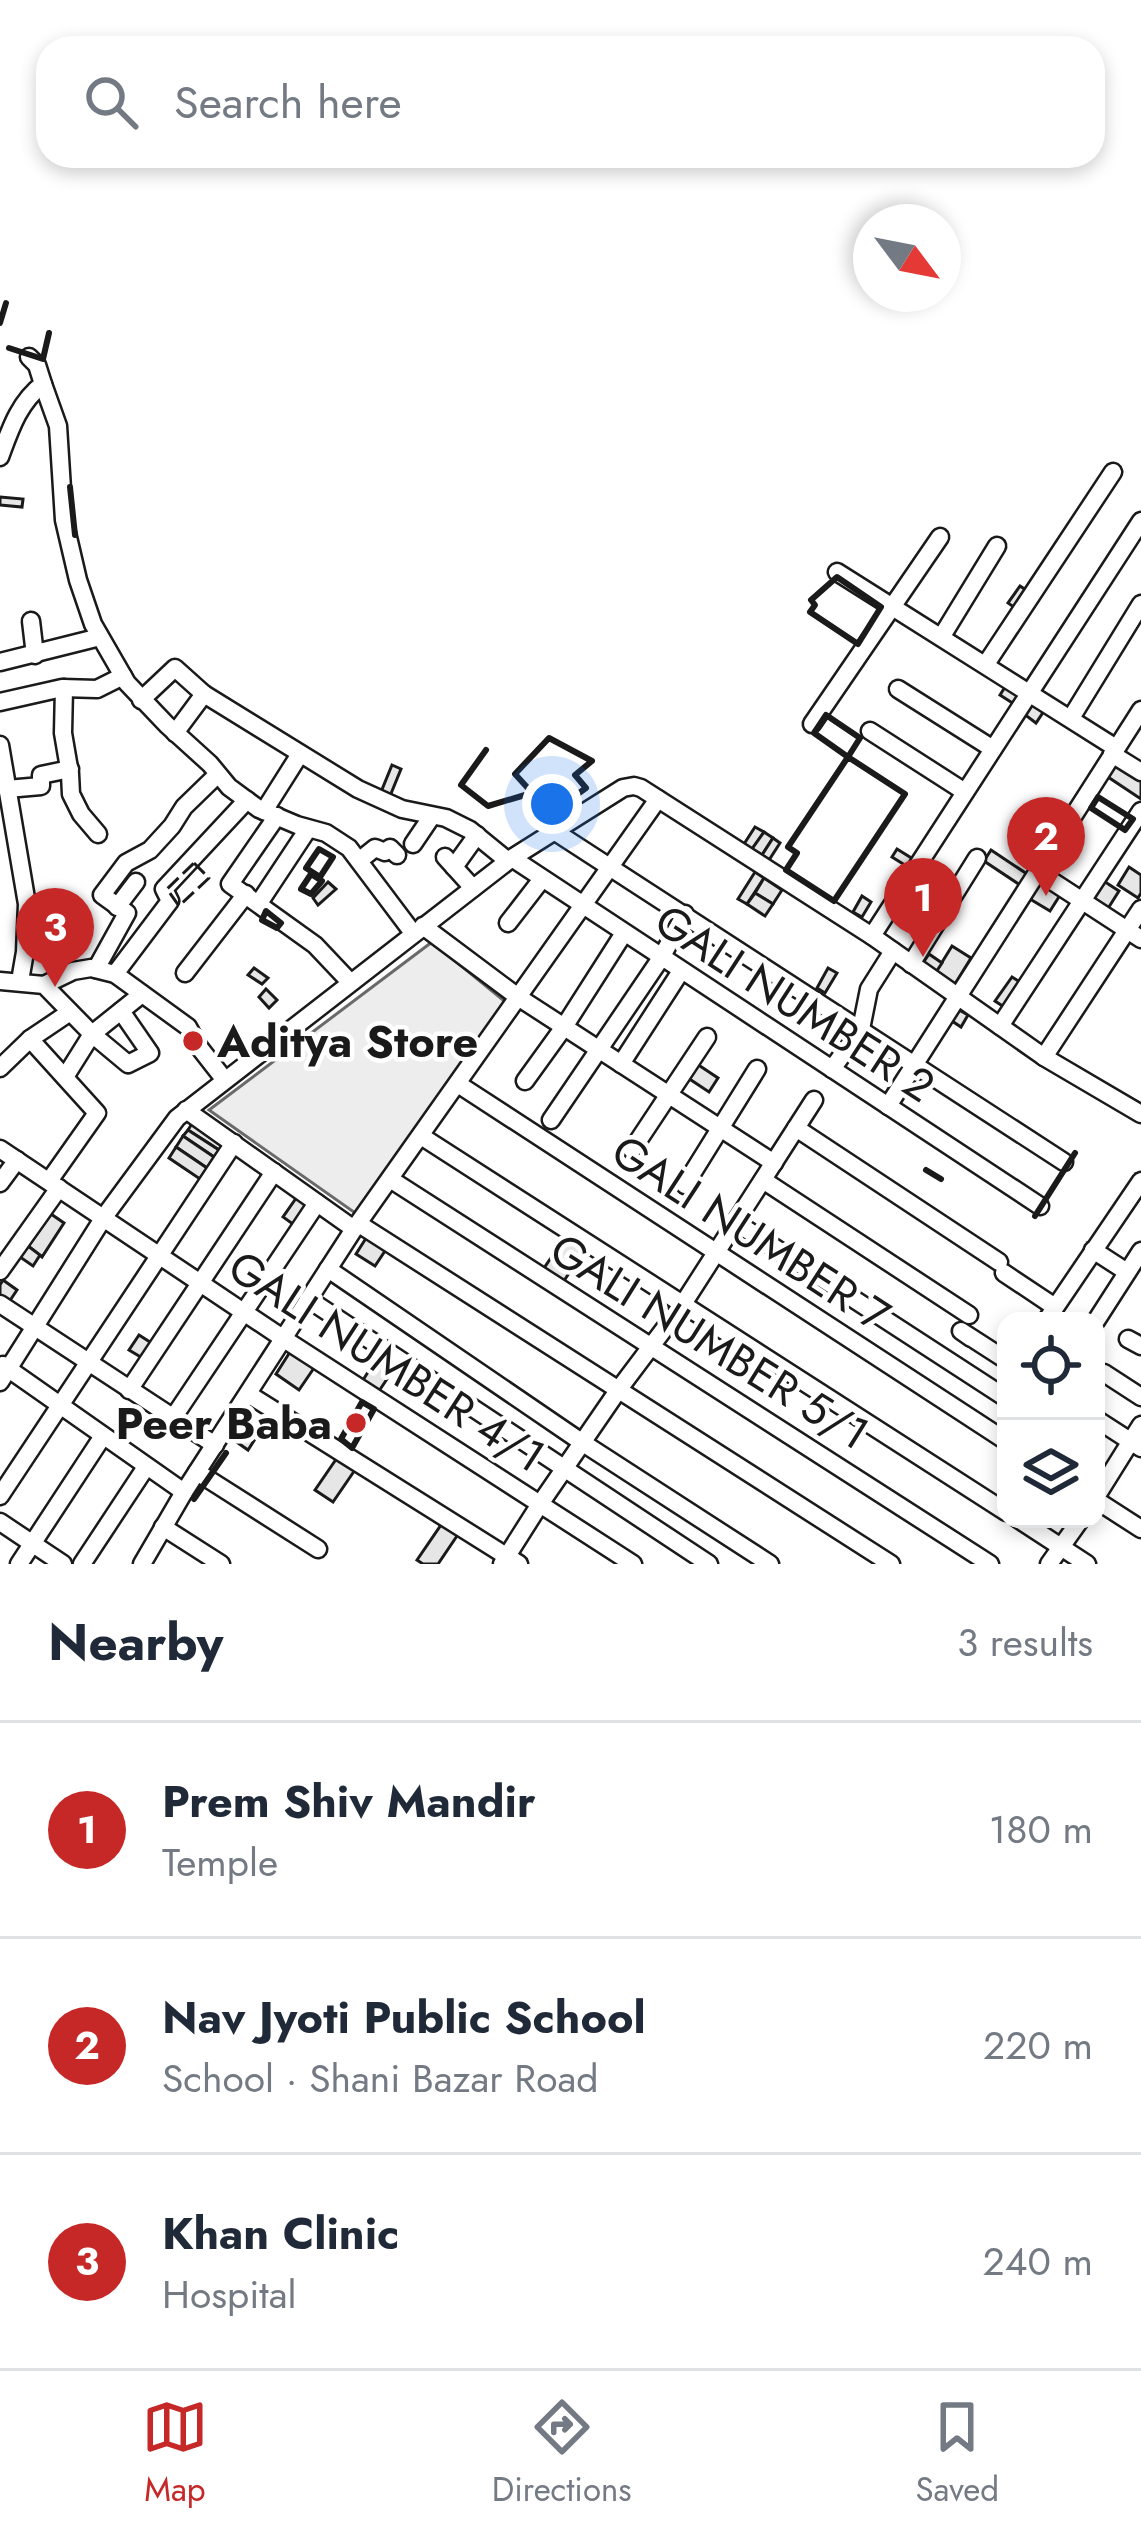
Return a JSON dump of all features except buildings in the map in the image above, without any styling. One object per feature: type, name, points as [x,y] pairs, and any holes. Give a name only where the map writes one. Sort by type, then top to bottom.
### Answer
[{"type":"street","points":[[28,357],[38,365],[58,426],[64,520],[88,613],[141,700],[247,800],[334,837],[360,860],[418,930],[774,1163]]},
{"type":"street","points":[[0,457],[15,417],[43,384]]},
{"type":"street","points":[[986,664],[1113,472]]},
{"type":"street","points":[[872,936],[1141,520]]},
{"type":"street","points":[[812,724],[940,537]]},
{"type":"street","points":[[941,636],[998,546]]},
{"type":"street","points":[[837,572],[1071,718],[1141,772]]},
{"type":"street","points":[[1071,718],[1141,604]]},
{"type":"street","points":[[31,621],[35,655]]},
{"type":"street","points":[[0,662],[100,637]]},
{"type":"street","name":"GALI NUMBER 2","points":[[141,700],[176,668],[204,694],[368,794],[402,809],[446,818],[1040,1206]]},
{"type":"street","points":[[0,702],[64,688],[97,689],[123,676]]},
{"type":"street","points":[[64,688],[63,733],[71,794],[98,834]]},
{"type":"street","points":[[898,688],[993,748]]},
{"type":"street","points":[[175,733],[204,694]]},
{"type":"street","points":[[888,1106],[1141,710]]},
{"type":"street","points":[[870,731],[965,792]]},
{"type":"street","points":[[0,745],[27,904],[20,981]]},
{"type":"street","points":[[299,754],[230,884],[315,944],[350,982]]},
{"type":"street","points":[[8,789],[40,786],[40,775],[70,769]]},
{"type":"street","points":[[96,969],[127,914],[102,896],[126,863],[150,850],[217,775]]},
{"type":"street","points":[[184,1492],[3,1372],[104,1217],[156,1143],[186,1110],[510,860],[623,788],[634,786],[658,799],[872,936],[1044,1057],[1139,1109]]},
{"type":"street","points":[[142,1564],[356,1226],[658,799]]},
{"type":"street","points":[[116,974],[170,901],[164,889],[247,800]]},
{"type":"street","points":[[1000,1026],[1141,811]]},
{"type":"street","points":[[413,844],[432,816]]},
{"type":"street","points":[[185,973],[308,829]]},
{"type":"street","points":[[554,831],[1064,1162]]},
{"type":"street","points":[[473,888],[449,862],[477,836]]},
{"type":"street","points":[[360,860],[375,848],[382,852],[390,848],[397,855]]},
{"type":"street","points":[[911,964],[976,859]]},
{"type":"street","points":[[1038,872],[1134,935]]},
{"type":"street","points":[[508,923],[542,879]]},
{"type":"street","points":[[117,908],[136,882]]},
{"type":"street","points":[[1044,1057],[1134,935],[1141,909]]},
{"type":"street","points":[[551,1120],[661,958],[685,914]]},
{"type":"street","points":[[525,1081],[624,933]]},
{"type":"street","points":[[832,1070],[861,1029],[869,988],[893,951]]},
{"type":"street","points":[[0,981],[44,985],[73,971],[116,974],[188,1027],[224,1079]]},
{"type":"street","points":[[621,1064],[681,971]]},
{"type":"street","points":[[44,985],[128,1064],[151,1053],[121,1011]]},
{"type":"street","points":[[65,1077],[92,1034],[142,994]]},
{"type":"street","points":[[0,1068],[70,1012]]},
{"type":"street","points":[[632,1150],[707,1036]]},
{"type":"street","points":[[0,1271],[97,1113],[30,1040]]},
{"type":"street","points":[[685,1184],[758,1069]]},
{"type":"street","name":"GALI NUMBER 7","points":[[458,1084],[997,1435]]},
{"type":"street","points":[[248,1394],[510,1561],[540,1504],[682,1304],[814,1100]]},
{"type":"street","points":[[186,1110],[317,1203],[891,1564]]},
{"type":"street","points":[[796,1128],[1001,1268],[1049,1312]]},
{"type":"street","points":[[421,1136],[997,1505]]},
{"type":"street","points":[[0,1496],[233,1143]]},
{"type":"street","name":"GALI NUMBER 4/1","points":[[0,1149],[633,1564]]},
{"type":"street","points":[[0,1183],[16,1160]]},
{"type":"street","points":[[129,1390],[274,1172]]},
{"type":"street","name":"GALI NUMBER 5/1","points":[[390,1180],[990,1564]]},
{"type":"street","points":[[763,1180],[969,1315]]},
{"type":"street","points":[[1052,1312],[1141,1181]]},
{"type":"street","points":[[173,1418],[317,1203]]},
{"type":"street","points":[[735,1222],[997,1385]]},
{"type":"street","points":[[1093,1250],[1127,1272]]},
{"type":"street","points":[[1102,1312],[1141,1251]]},
{"type":"street","points":[[328,1269],[770,1564]]},
{"type":"street","points":[[308,1299],[709,1564]]},
{"type":"street","points":[[0,1304],[214,1445]]},
{"type":"street","points":[[971,1338],[961,1331],[997,1354]]},
{"type":"street","points":[[1105,1374],[1141,1397]]},
{"type":"street","points":[[1098,1420],[1136,1445]]},
{"type":"street","points":[[1105,1486],[1136,1445],[1141,1425]]},
{"type":"street","points":[[20,1564],[103,1436]]},
{"type":"street","points":[[82,1564],[146,1467]]},
{"type":"street","points":[[197,1472],[317,1549]]},
{"type":"street","points":[[1105,1504],[1141,1529]]},
{"type":"street","points":[[0,1522],[63,1564]]},
{"type":"street","points":[[163,1527],[221,1564]]},
{"type":"street","points":[[1032,1528],[1087,1564]]},
{"type":"street","points":[[1049,1564],[1074,1528]]},
{"type":"shaded area","points":[[432,942],[508,1004],[358,1215],[209,1110]]},
{"type":"fence","points":[[194,863],[209,878],[179,906],[167,889],[194,863]]},
{"type":"wall","points":[[0,323],[6,303]]},
{"type":"wall","points":[[9,348],[43,359],[49,333]]},
{"type":"wall","points":[[70,487],[75,535]]},
{"type":"wall","points":[[837,577],[881,607],[858,644],[810,612],[815,605],[811,600],[837,577]]},
{"type":"wall","points":[[826,715],[860,738],[848,757],[814,733],[826,715]]},
{"type":"wall","points":[[549,738],[592,761],[575,775],[586,788],[561,806],[551,797],[535,796],[515,774],[549,738]]},
{"type":"wall","points":[[486,750],[461,785],[488,806],[525,795]]},
{"type":"wall","points":[[848,757],[905,794],[834,901],[786,870],[797,853],[788,847],[848,757]]},
{"type":"wall","points":[[1098,797],[1133,819],[1125,830],[1091,808],[1098,797]]},
{"type":"wall","points":[[319,849],[333,857],[320,877],[306,868],[319,849]]},
{"type":"wall","points":[[311,874],[322,881],[311,894],[301,889],[311,874]]},
{"type":"wall","points":[[266,911],[281,923],[277,928],[262,920],[266,911]]},
{"type":"wall","points":[[1035,1216],[1075,1153]]},
{"type":"wall","points":[[926,1170],[941,1179]]},
{"type":"wall","points":[[362,1402],[374,1409],[352,1448],[341,1439],[362,1402]]},
{"type":"wall","points":[[194,1499],[226,1453]]},
{"type":"place","name":"Nav Jyoti Public School","points":[[1046,896]]},
{"type":"place","name":"Prem Shiv Mandir","points":[[923,957]]},
{"type":"place","name":"Khan Clinic","points":[[55,987]]},
{"type":"place","name":"Aditya Store","points":[[193,1041]]},
{"type":"place","name":"Peer Baba","points":[[356,1423]]}]
